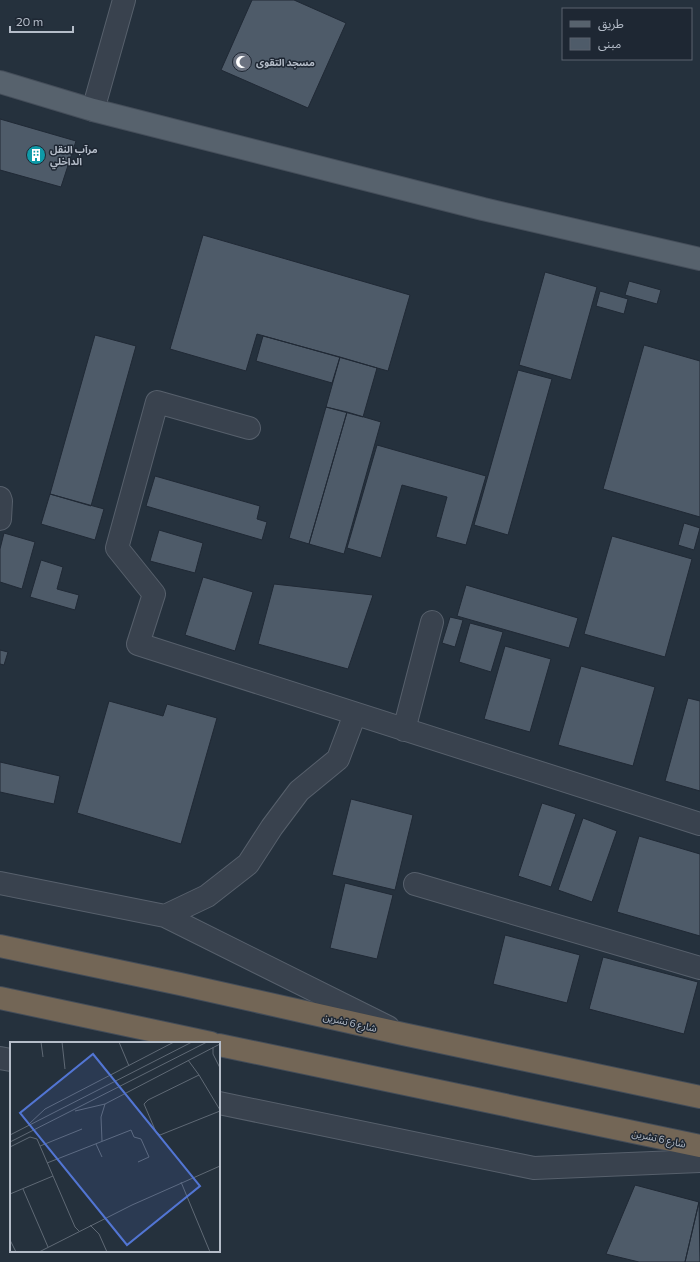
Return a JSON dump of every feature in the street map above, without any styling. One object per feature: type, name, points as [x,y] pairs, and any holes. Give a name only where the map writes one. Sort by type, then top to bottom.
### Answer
[{"type":"highway","name":"شارع 6 تشرين","points":[[0,946],[700,1097]]},
{"type":"highway","points":[[0,998],[206,1042]]},
{"type":"highway","name":"شارع 6 تشرين","points":[[220,1045],[700,1146]]},
{"type":"main road","points":[[0,82],[93,110],[483,209],[700,259]]},
{"type":"street","points":[[93,110],[124,0]]},
{"type":"street","points":[[249,428],[156,402],[118,548],[154,594],[138,644],[700,824]]},
{"type":"street","points":[[0,498],[2,501],[0,520]]},
{"type":"street","points":[[404,730],[432,622]]},
{"type":"street","points":[[164,916],[207,896],[248,864],[272,827],[299,791],[338,759],[355,714]]},
{"type":"street","points":[[0,883],[164,916],[403,1034]]},
{"type":"street","points":[[414,884],[700,968]]},
{"type":"street","points":[[0,1058],[10,1060]]},
{"type":"street","points":[[220,1103],[534,1168],[700,1161]]},
{"type":"building","points":[[252,0],[294,0],[346,23],[308,108],[221,70]]},
{"type":"building","name":"مرآب النقل الداخلي","points":[[0,119],[76,141],[61,187],[0,170]]},
{"type":"building","points":[[203,235],[410,295],[388,371],[257,334],[246,371],[170,349]]},
{"type":"building","points":[[545,272],[597,287],[571,380],[519,365]]},
{"type":"building","points":[[629,281],[661,290],[657,304],[625,295]]},
{"type":"building","points":[[600,291],[628,299],[624,314],[596,306]]},
{"type":"building","points":[[95,335],[136,346],[91,506],[50,494]]},
{"type":"building","points":[[263,336],[340,357],[332,383],[256,361]]},
{"type":"building","points":[[644,345],[700,361],[700,517],[603,489]]},
{"type":"building","points":[[340,357],[377,368],[363,417],[326,407]]},
{"type":"building","points":[[518,370],[552,379],[508,535],[474,525]]},
{"type":"building","points":[[326,407],[347,412],[309,544],[289,538]]},
{"type":"building","points":[[347,412],[381,422],[344,554],[309,544]]},
{"type":"building","points":[[377,445],[486,476],[466,545],[436,537],[447,497],[402,485],[381,558],[347,548]]},
{"type":"building","points":[[155,476],[260,506],[257,519],[267,522],[262,540],[146,506]]},
{"type":"building","points":[[50,494],[104,509],[95,540],[41,524]]},
{"type":"building","points":[[684,523],[700,528],[694,550],[678,545]]},
{"type":"building","points":[[159,530],[203,543],[195,573],[150,561]]},
{"type":"building","points":[[4,533],[35,542],[22,589],[0,582],[0,549]]},
{"type":"building","points":[[612,536],[692,559],[665,657],[584,634]]},
{"type":"building","points":[[41,560],[63,567],[57,589],[79,595],[75,610],[30,597]]},
{"type":"building","points":[[203,577],[253,592],[235,651],[185,635]]},
{"type":"building","points":[[274,584],[373,595],[348,669],[258,644]]},
{"type":"building","points":[[466,585],[578,618],[569,648],[457,616]]},
{"type":"building","points":[[450,617],[463,620],[455,647],[442,643]]},
{"type":"building","points":[[470,623],[503,632],[491,672],[459,662]]},
{"type":"building","points":[[505,646],[551,659],[530,732],[484,719]]},
{"type":"building","points":[[0,650],[8,652],[4,665],[0,664]]},
{"type":"building","points":[[581,666],[655,687],[633,766],[558,745]]},
{"type":"building","points":[[688,698],[700,701],[700,791],[665,781]]},
{"type":"building","points":[[109,701],[163,716],[167,704],[217,718],[181,844],[77,813]]},
{"type":"building","points":[[0,762],[60,776],[54,804],[0,792]]},
{"type":"building","points":[[351,799],[413,815],[395,890],[332,875]]},
{"type":"building","points":[[542,803],[576,814],[551,887],[518,876]]},
{"type":"building","points":[[583,818],[617,831],[592,902],[558,890]]},
{"type":"building","points":[[639,836],[700,854],[700,936],[617,912]]},
{"type":"building","points":[[345,883],[393,895],[377,959],[330,948]]},
{"type":"building","points":[[505,935],[580,955],[567,1003],[493,984]]},
{"type":"building","points":[[603,957],[698,982],[684,1034],[589,1009]]},
{"type":"building","points":[[635,1185],[699,1202],[685,1262],[639,1262],[606,1254]]},
{"type":"building","points":[[699,1202],[700,1262],[685,1262]]},
{"type":"place","name":"مسجد التقوى","points":[[242,62]]},
{"type":"place","name":"مرآب النقل الداخلي","points":[[36,155]]}]
